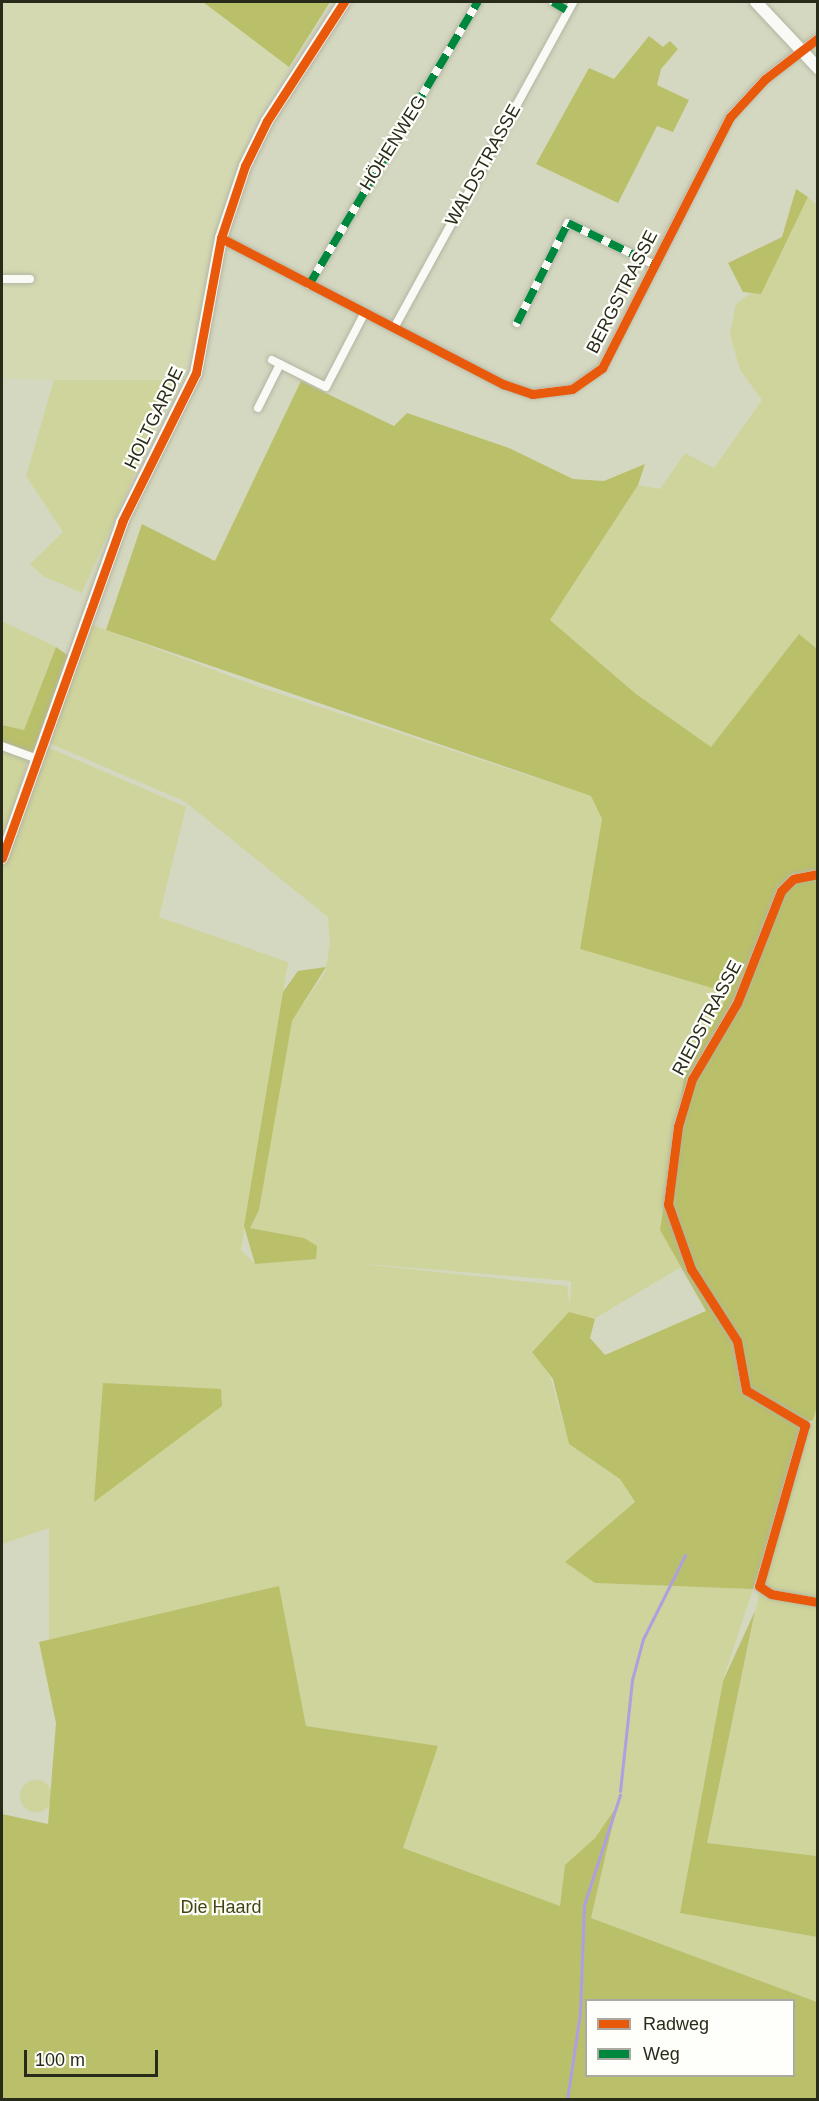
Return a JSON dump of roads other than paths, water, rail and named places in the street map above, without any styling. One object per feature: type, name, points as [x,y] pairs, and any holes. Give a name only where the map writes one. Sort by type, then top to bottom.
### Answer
[{"type":"street","name":"HOLTGARDE","points":[[2,858],[35,758],[122,522],[196,373],[221,238],[267,121],[344,2]]},
{"type":"street","name":"HÖHENWEG","points":[[309,285],[478,2]]},
{"type":"street","points":[[553,2],[568,10]]},
{"type":"street","name":"WALDSTRASSE","points":[[394,328],[573,2]]},
{"type":"street","points":[[756,2],[818,68]]},
{"type":"street","name":"BERGSTRASSE","points":[[221,238],[503,384],[532,394],[560,392],[602,368],[730,117],[818,38]]},
{"type":"street","points":[[517,322],[568,223],[655,265]]},
{"type":"street","points":[[2,279],[30,279]]},
{"type":"street","points":[[258,408],[276,362],[326,387],[364,314]]},
{"type":"street","points":[[2,746],[35,758]]},
{"type":"street","name":"RIEDSTRASSE","points":[[818,874],[793,879],[781,891],[737,1003],[692,1079],[669,1185],[678,1238],[737,1341],[746,1389],[805,1425],[761,1576],[764,1591],[818,1602]]},
{"type":"waterway","points":[[620,1791],[632,1680],[643,1639],[685,1555]]},
{"type":"waterway","points":[[567,2100],[580,2013],[584,1905],[620,1795]]},
{"type":"park label","name":"Die Haard","points":[[221,1907]]}]
